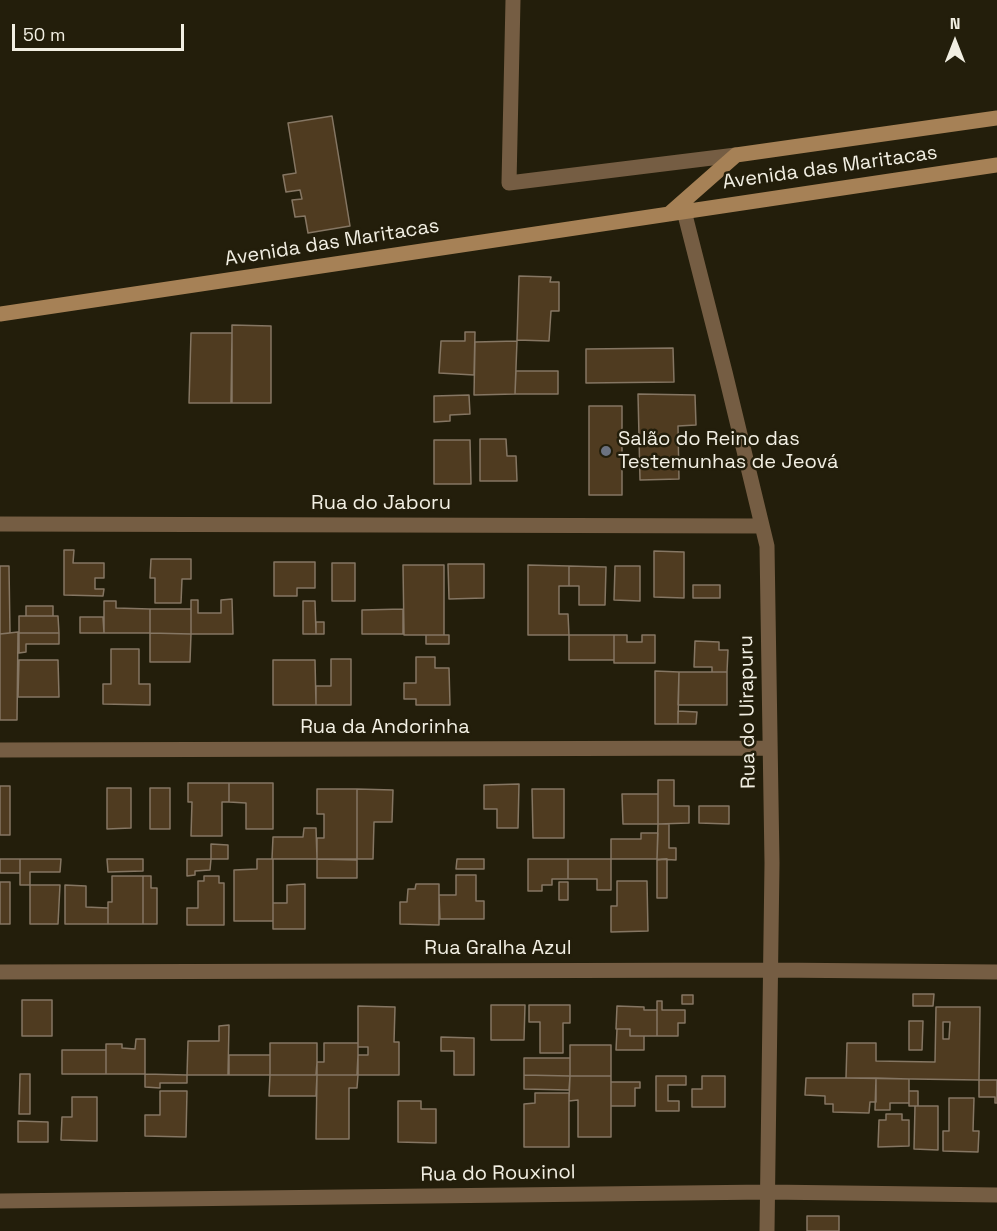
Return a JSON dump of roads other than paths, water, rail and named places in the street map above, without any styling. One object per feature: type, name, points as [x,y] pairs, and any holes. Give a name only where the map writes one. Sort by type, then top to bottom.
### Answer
[{"type":"street","name":"Avenida das Maritacas","points":[[513,0],[509,183],[997,118]]},
{"type":"street","name":"Avenida das Maritacas","points":[[678,209],[736,154]]},
{"type":"street","name":"Avenida das Maritacas","points":[[0,314],[678,209],[997,165]]},
{"type":"street","name":"Rua do Uirapuru","points":[[678,209],[725,372],[766,546],[772,863],[767,1231]]},
{"type":"street","name":"Rua do Jaboru","points":[[0,524],[762,526]]},
{"type":"street","name":"Rua da Andorinha","points":[[0,750],[770,748]]},
{"type":"street","name":"Rua Gralha Azul","points":[[0,972],[771,970],[997,972]]},
{"type":"street","name":"Rua do Rouxinol","points":[[0,1202],[768,1192],[997,1195]]},
{"type":"place","name":"Salão do Reino das Testemunhas de Jeová","points":[[606,451]]}]
